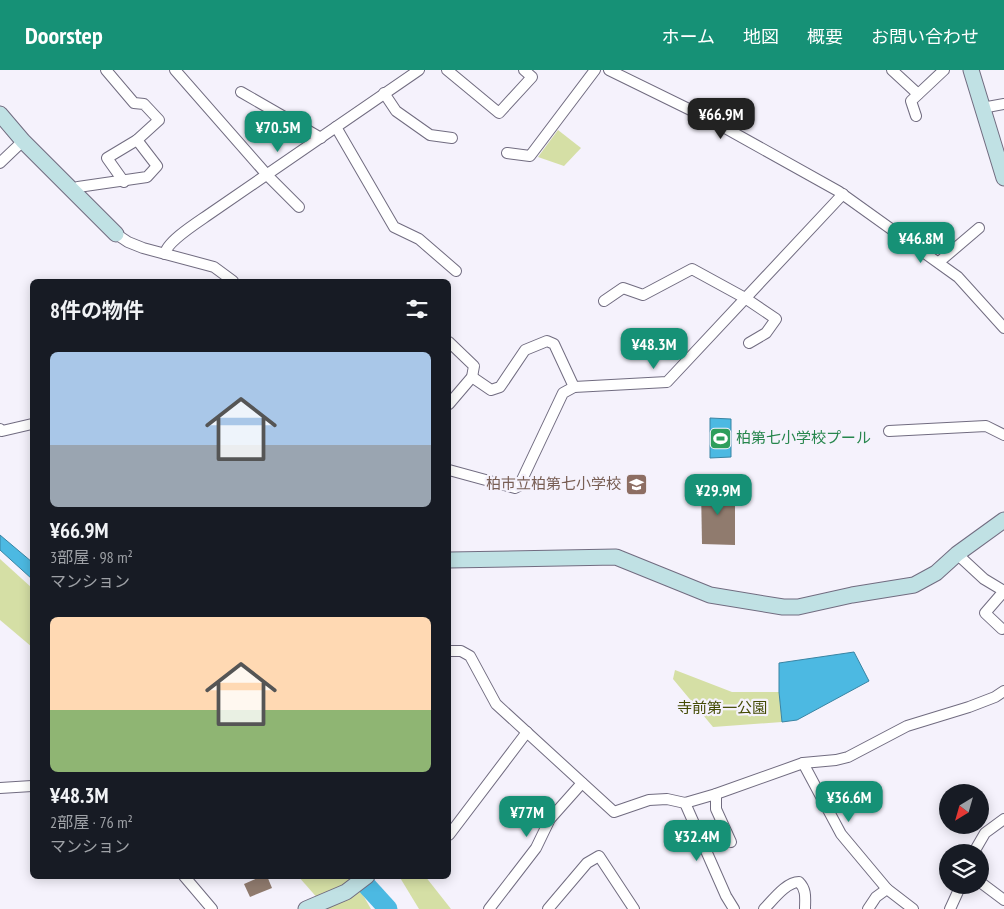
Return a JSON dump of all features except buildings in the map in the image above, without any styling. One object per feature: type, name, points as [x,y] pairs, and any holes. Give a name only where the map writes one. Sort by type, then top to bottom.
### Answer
[{"type":"street","points":[[106,70],[134,103],[144,104],[159,120],[137,140],[107,158],[124,182]]},
{"type":"street","points":[[175,70],[268,176],[300,207]]},
{"type":"street","points":[[165,254],[165,249],[178,237],[418,70]]},
{"type":"street","points":[[447,70],[499,113],[532,77],[524,70]]},
{"type":"street","points":[[506,153],[530,156],[595,70]]},
{"type":"street","points":[[609,70],[709,119],[843,194],[958,276],[1004,328]]},
{"type":"street","points":[[892,70],[918,94]]},
{"type":"street","points":[[916,116],[910,102],[944,70]]},
{"type":"street","points":[[971,70],[1004,178]]},
{"type":"street","points":[[241,92],[318,134],[321,138]]},
{"type":"street","points":[[384,94],[396,111],[430,135],[452,138]]},
{"type":"street","points":[[982,108],[1004,104]]},
{"type":"street","points":[[0,114],[23,141],[116,234],[128,242],[214,268],[230,279]]},
{"type":"street","points":[[336,127],[394,227],[419,239],[456,271]]},
{"type":"street","points":[[73,191],[78,187],[124,182],[147,177],[157,166],[137,140]]},
{"type":"street","points":[[0,163],[23,141]]},
{"type":"street","points":[[451,471],[515,488],[519,486],[563,393],[574,387],[667,382],[843,194]]},
{"type":"street","points":[[939,262],[979,228]]},
{"type":"street","points":[[604,301],[623,288],[643,295],[692,270],[745,298],[776,320],[766,333],[749,343]]},
{"type":"street","points":[[472,377],[491,390],[500,387],[525,350],[548,342],[554,344],[574,387]]},
{"type":"street","points":[[451,344],[474,366],[472,377],[451,402]]},
{"type":"street","points":[[0,429],[2,431],[10,430],[30,425]]},
{"type":"street","points":[[889,431],[986,426],[1004,435]]},
{"type":"street","points":[[451,560],[616,557],[710,595],[783,607],[798,607],[852,595],[914,585],[936,573],[957,554],[1004,520]]},
{"type":"street","points":[[957,554],[984,579],[1004,591],[985,613],[1002,629]]},
{"type":"street","points":[[451,651],[461,651],[470,656],[496,704],[614,812],[650,800],[667,799],[684,803],[716,794],[803,763],[848,757],[907,726],[969,707],[995,697],[1004,691]]},
{"type":"street","points":[[451,832],[527,732]]},
{"type":"street","points":[[803,763],[841,834],[887,889],[913,909]]},
{"type":"street","points":[[489,909],[536,848],[550,819],[582,783]]},
{"type":"street","points":[[0,788],[30,786]]},
{"type":"street","points":[[716,794],[716,809],[731,842]]},
{"type":"street","points":[[684,803],[726,896],[734,909]]},
{"type":"street","points":[[979,844],[985,833],[1004,819]]},
{"type":"street","points":[[548,909],[587,863],[599,856],[634,909]]},
{"type":"street","points":[[187,879],[212,909]]},
{"type":"street","points":[[306,909],[346,892],[362,879]]},
{"type":"street","points":[[764,909],[789,886],[799,882],[805,892],[805,909]]},
{"type":"street","points":[[868,909],[876,897],[887,889]]},
{"type":"street","points":[[989,889],[1004,900]]},
{"type":"street","points":[[950,909],[957,894]]},
{"type":"green space","points":[[558,130],[581,148],[564,166],[538,157]]},
{"type":"green space","points":[[0,559],[30,586],[30,645],[0,620]]},
{"type":"green space","name":"寺前第一公園","points":[[675,670],[732,692],[779,692],[782,722],[713,727],[673,679]]},
{"type":"green space","points":[[301,879],[354,879],[371,909],[327,909]]},
{"type":"green space","points":[[401,879],[427,879],[451,909],[419,909]]},
{"type":"water","name":"柏第七小学校プール","points":[[710,418],[731,419],[731,457],[710,458]]},
{"type":"water","points":[[0,535],[30,560],[30,577],[0,550]]},
{"type":"water","points":[[854,652],[869,681],[797,720],[782,722],[779,663]]},
{"type":"waterway","points":[[361,879],[388,909]]},
{"type":"place","name":"柏第七小学校プール","points":[[720,438]]},
{"type":"place","name":"柏市立柏第七小学校","points":[[637,484]]}]
